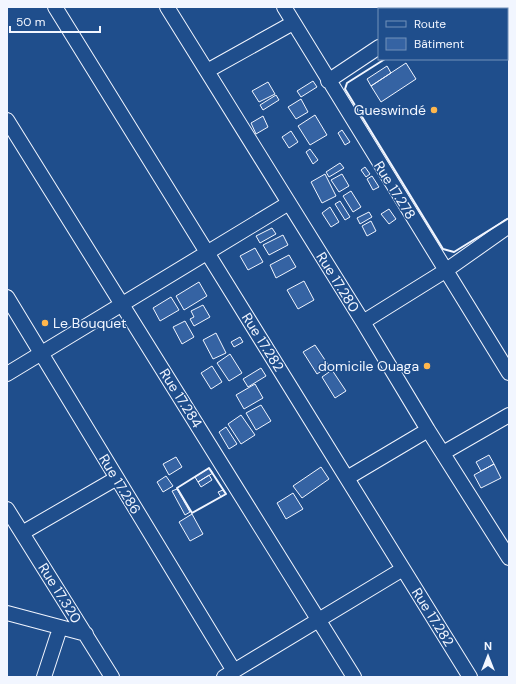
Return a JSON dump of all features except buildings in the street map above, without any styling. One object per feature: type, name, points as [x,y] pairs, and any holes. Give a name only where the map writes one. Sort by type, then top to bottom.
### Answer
[{"type":"street","name":"Rue 17.282","points":[[55,7],[470,677]]},
{"type":"street","name":"Rue 17.280","points":[[167,7],[363,322],[428,430],[507,548]]},
{"type":"street","name":"Rue 17.278","points":[[284,7],[328,81],[509,373]]},
{"type":"street","points":[[207,71],[293,23]]},
{"type":"street","points":[[328,81],[378,48]]},
{"type":"street","name":"Rue 17.284","points":[[7,120],[354,677]]},
{"type":"street","points":[[7,374],[43,354],[289,203]]},
{"type":"street","points":[[363,322],[445,271],[509,226]]},
{"type":"street","name":"Rue 17.286","points":[[7,297],[117,478],[229,674]]},
{"type":"street","points":[[443,453],[509,415]]},
{"type":"street","points":[[347,478],[428,430]]},
{"type":"street","points":[[22,533],[117,478]]},
{"type":"street","name":"Rue 17.320","points":[[7,509],[112,677]]},
{"type":"street","points":[[229,674],[403,569]]},
{"type":"street","points":[[7,613],[86,634]]},
{"type":"street","points":[[44,677],[60,628]]},
{"type":"wall","points":[[383,60],[347,83],[345,89],[443,249],[454,252],[509,218]]},
{"type":"wall","points":[[209,468],[226,494],[192,513],[177,488],[209,468]]},
{"type":"place","name":"Gueswindé","points":[[434,110]]},
{"type":"place","name":"Le Bouquet","points":[[45,323]]},
{"type":"place","name":"domicile Ouaga","points":[[427,366]]}]
